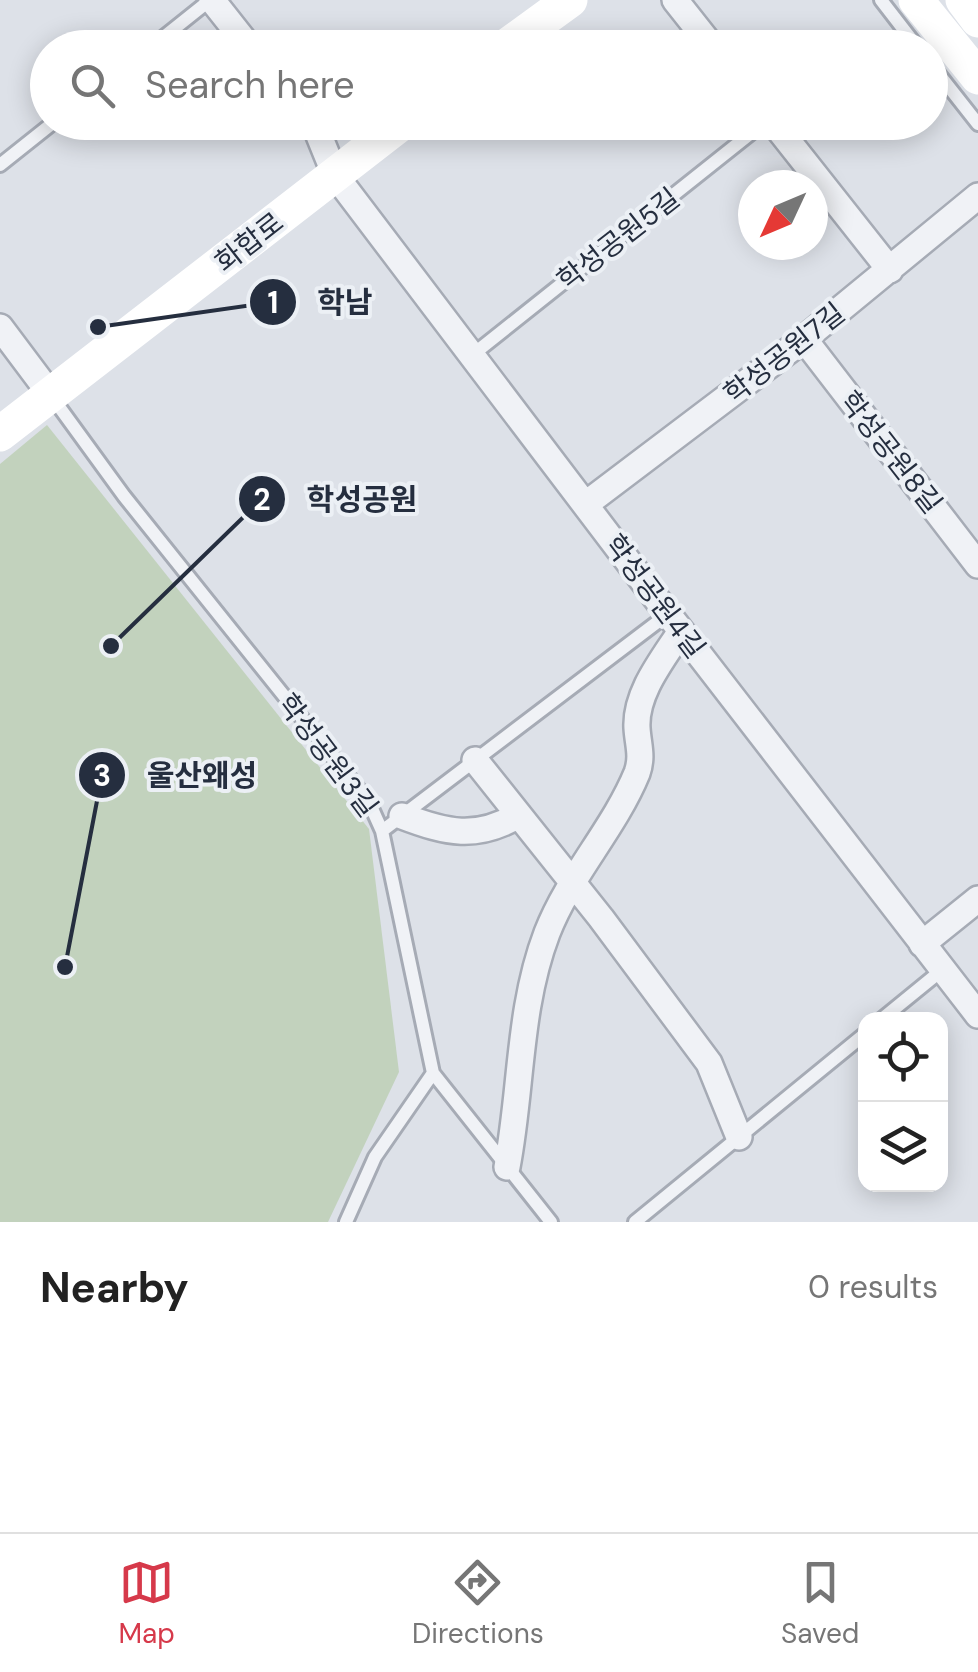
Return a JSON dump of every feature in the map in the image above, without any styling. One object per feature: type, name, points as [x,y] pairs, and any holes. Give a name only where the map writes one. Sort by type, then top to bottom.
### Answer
[{"type":"main road","points":[[516,30],[552,0]]},
{"type":"main road","points":[[529,30],[570,0]]},
{"type":"main road","points":[[916,0],[940,30]]},
{"type":"main road","points":[[962,0],[978,20]]},
{"type":"main road","points":[[948,40],[973,72]]},
{"type":"main road","name":"화합로","points":[[0,434],[380,140]]},
{"type":"street","points":[[211,0],[235,30]]},
{"type":"street","points":[[675,0],[699,30]]},
{"type":"street","name":"학성공원4길","points":[[320,140],[335,175],[471,356],[978,1015]]},
{"type":"street","points":[[788,140],[890,270]]},
{"type":"street","name":"학성공원7길","points":[[586,504],[804,339],[978,196]]},
{"type":"street","points":[[0,328],[51,395]]},
{"type":"street","name":"학성공원8길","points":[[804,339],[978,565]]},
{"type":"street","points":[[507,1167],[516,1118],[522,1030],[548,932],[635,776],[641,761],[637,728],[640,705],[674,623]]},
{"type":"street","points":[[475,760],[574,883],[709,1063],[739,1136]]},
{"type":"street","points":[[392,823],[478,832],[496,829],[519,814]]},
{"type":"street","points":[[922,944],[978,899]]},
{"type":"lane","points":[[173,30],[211,0]]},
{"type":"lane","points":[[881,0],[904,30]]},
{"type":"lane","points":[[948,86],[978,124]]},
{"type":"lane","points":[[0,164],[31,140]]},
{"type":"lane","name":"학성공원5길","points":[[471,356],[742,140]]},
{"type":"lane","name":"학성공원3길","points":[[51,395],[124,496],[369,802],[392,823],[433,1073]]},
{"type":"lane","points":[[392,823],[475,760],[674,623]]},
{"type":"lane","points":[[892,1012],[942,970]]},
{"type":"lane","points":[[635,1222],[858,1039]]},
{"type":"lane","points":[[346,1222],[375,1157],[433,1073],[550,1222]]},
{"type":"green space","points":[[47,425],[369,829],[399,1072],[328,1222],[0,1222],[0,464]]},
{"type":"place","name":"학남","points":[[98,327]]},
{"type":"place","name":"학성공원","points":[[111,646]]},
{"type":"place","name":"울산왜성","points":[[65,967]]}]
